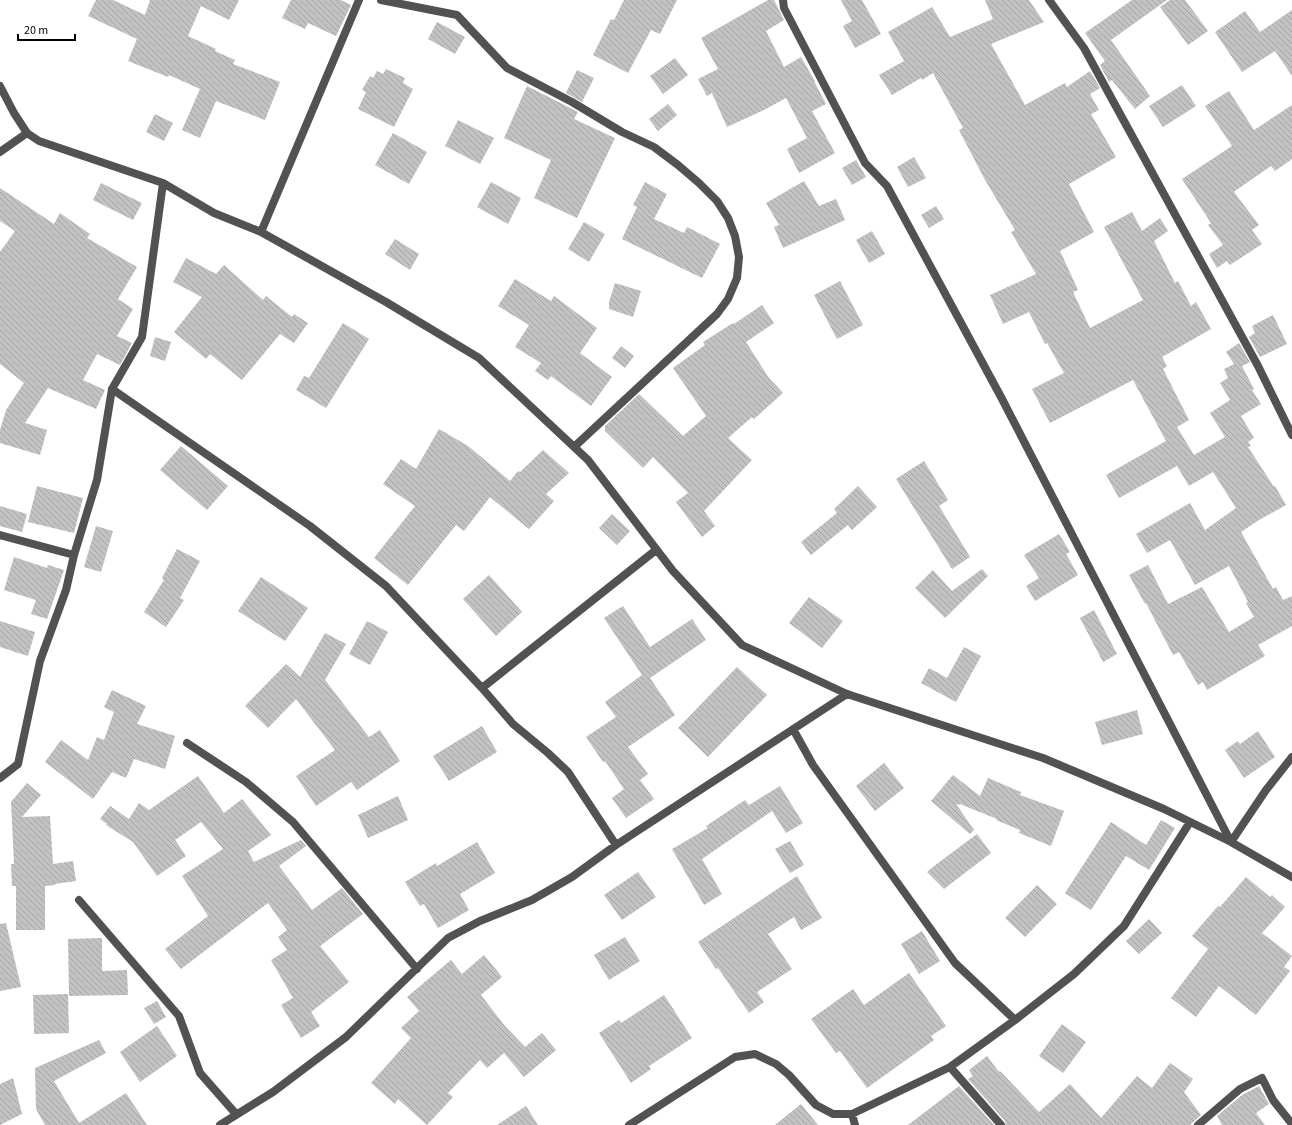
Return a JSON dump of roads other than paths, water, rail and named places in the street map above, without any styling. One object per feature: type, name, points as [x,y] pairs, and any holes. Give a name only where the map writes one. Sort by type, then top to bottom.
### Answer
[{"type":"street","points":[[261,232],[359,0]]},
{"type":"street","points":[[381,0],[457,15],[507,68],[572,102],[622,132],[654,147],[699,183],[717,201],[728,218],[735,236],[739,257],[738,278],[728,299],[717,314],[574,447]]},
{"type":"street","points":[[783,0],[784,8],[865,163],[887,186],[1001,397],[1231,842]]},
{"type":"street","points":[[1049,0],[1084,48],[1258,366],[1292,434]]},
{"type":"street","points":[[0,86],[14,113],[27,133],[39,141],[163,182],[214,213],[261,232],[386,302],[479,358],[588,460],[672,572],[742,645],[847,694],[1043,758],[1164,809],[1231,842],[1292,877]]},
{"type":"street","points":[[0,152],[27,133]]},
{"type":"street","points":[[0,778],[18,764],[40,661],[66,590],[74,555],[97,480],[112,389],[142,337],[163,182]]},
{"type":"street","points":[[112,389],[310,526],[386,586],[482,688],[513,724],[568,772],[616,845]]},
{"type":"street","points":[[0,535],[74,555]]},
{"type":"street","points":[[482,688],[656,550]]},
{"type":"street","points":[[220,1125],[272,1092],[346,1037],[448,938],[480,921],[532,900],[572,877],[616,845],[847,694]]},
{"type":"street","points":[[792,729],[813,765],[955,963],[1015,1020]]},
{"type":"street","points":[[187,743],[246,782],[293,822],[417,969]]},
{"type":"street","points":[[1231,842],[1266,790],[1292,757]]},
{"type":"street","points":[[629,1125],[735,1057],[755,1054],[776,1064],[789,1075],[816,1105],[833,1114],[852,1114],[950,1067],[1015,1020],[1074,974],[1124,926],[1190,822]]},
{"type":"street","points":[[79,900],[179,1016],[200,1073],[236,1114]]},
{"type":"street","points":[[950,1067],[1001,1125]]},
{"type":"street","points":[[1198,1125],[1240,1089],[1262,1078],[1273,1100],[1292,1124]]},
{"type":"street","points":[[852,1114],[855,1125]]}]
